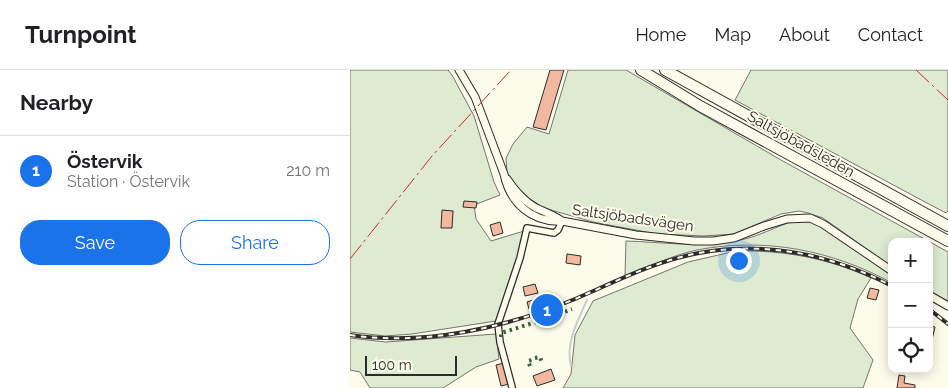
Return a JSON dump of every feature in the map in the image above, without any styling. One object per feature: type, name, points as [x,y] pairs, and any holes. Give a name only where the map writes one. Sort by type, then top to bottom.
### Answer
[{"type":"highway","name":"Saltsjöbadsleden","points":[[641,70],[700,106],[948,241]]},
{"type":"highway","name":"Saltsjöbadsleden","points":[[665,70],[948,226]]},
{"type":"street","name":"Saltsjöbadsvägen","points":[[460,70],[475,97],[504,174],[519,195],[529,203],[562,221],[636,235],[713,241],[734,238],[787,219],[810,218],[823,224],[888,268]]},
{"type":"street","points":[[512,387],[498,331],[498,324],[520,258],[527,228],[554,232],[558,230],[562,221]]},
{"type":"street","points":[[933,297],[948,306]]},
{"type":"green space","points":[[350,70],[448,70],[452,75],[474,116],[494,182],[500,195],[474,205],[476,219],[491,241],[524,231],[521,247],[496,321],[412,334],[385,336],[350,332]]},
{"type":"green space","points":[[568,70],[626,70],[781,160],[923,238],[888,238],[888,264],[823,218],[799,211],[781,214],[734,234],[704,236],[657,234],[593,222],[544,208],[519,189],[507,173],[506,158],[513,144],[527,127],[549,134]]},
{"type":"green space","points":[[751,70],[948,70],[948,211],[946,213],[735,100]]},
{"type":"green space","points":[[797,220],[809,221],[819,225],[888,271],[888,281],[846,262],[822,255],[797,249],[747,245],[722,246],[688,252],[625,276],[626,241],[694,244],[722,243],[751,237]]},
{"type":"green space","points":[[933,244],[948,252],[948,301],[933,293]]},
{"type":"green space","points":[[736,251],[771,252],[822,260],[871,278],[858,299],[850,328],[873,360],[863,388],[563,388],[571,374],[575,335],[593,301],[688,262]]},
{"type":"green space","points":[[496,334],[499,359],[476,367],[443,388],[370,388],[360,372],[350,370],[350,338],[386,342]]},
{"type":"building","points":[[550,70],[564,70],[546,130],[533,127]]},
{"type":"building","points":[[464,201],[477,202],[476,208],[463,207]]},
{"type":"building","points":[[442,210],[453,211],[452,228],[441,228]]},
{"type":"building","points":[[500,222],[503,233],[493,236],[490,225]]},
{"type":"building","points":[[567,254],[581,256],[580,265],[566,263]]},
{"type":"building","points":[[535,284],[538,293],[525,296],[523,287]]},
{"type":"building","points":[[870,288],[879,290],[876,300],[867,298]]},
{"type":"building","points":[[539,298],[541,305],[529,309],[527,302]]},
{"type":"building","points":[[504,363],[509,384],[501,386],[496,365]]},
{"type":"building","points":[[551,369],[555,380],[537,386],[533,376]]},
{"type":"building","points":[[899,375],[905,376],[904,383],[915,385],[915,388],[897,388]]},
{"type":"waterway","points":[[571,366],[571,341],[576,324],[587,300]]},
{"type":"railway","points":[[350,335],[378,338],[407,338],[436,336],[493,326],[575,299],[667,261],[699,253],[724,250],[774,250],[798,253],[846,266],[888,284]]},
{"type":"railway","points":[[933,312],[948,324]]},
{"type":"hedge","points":[[501,337],[501,333],[572,309]]},
{"type":"hedge","points":[[535,358],[540,357],[542,363]]},
{"type":"hedge","points":[[530,366],[528,361],[532,360]]},
{"type":"power","points":[[350,259],[432,156],[511,70]]},
{"type":"power","points":[[916,70],[948,100]]},
{"type":"place","name":"Östervik","points":[[547,310]]}]
